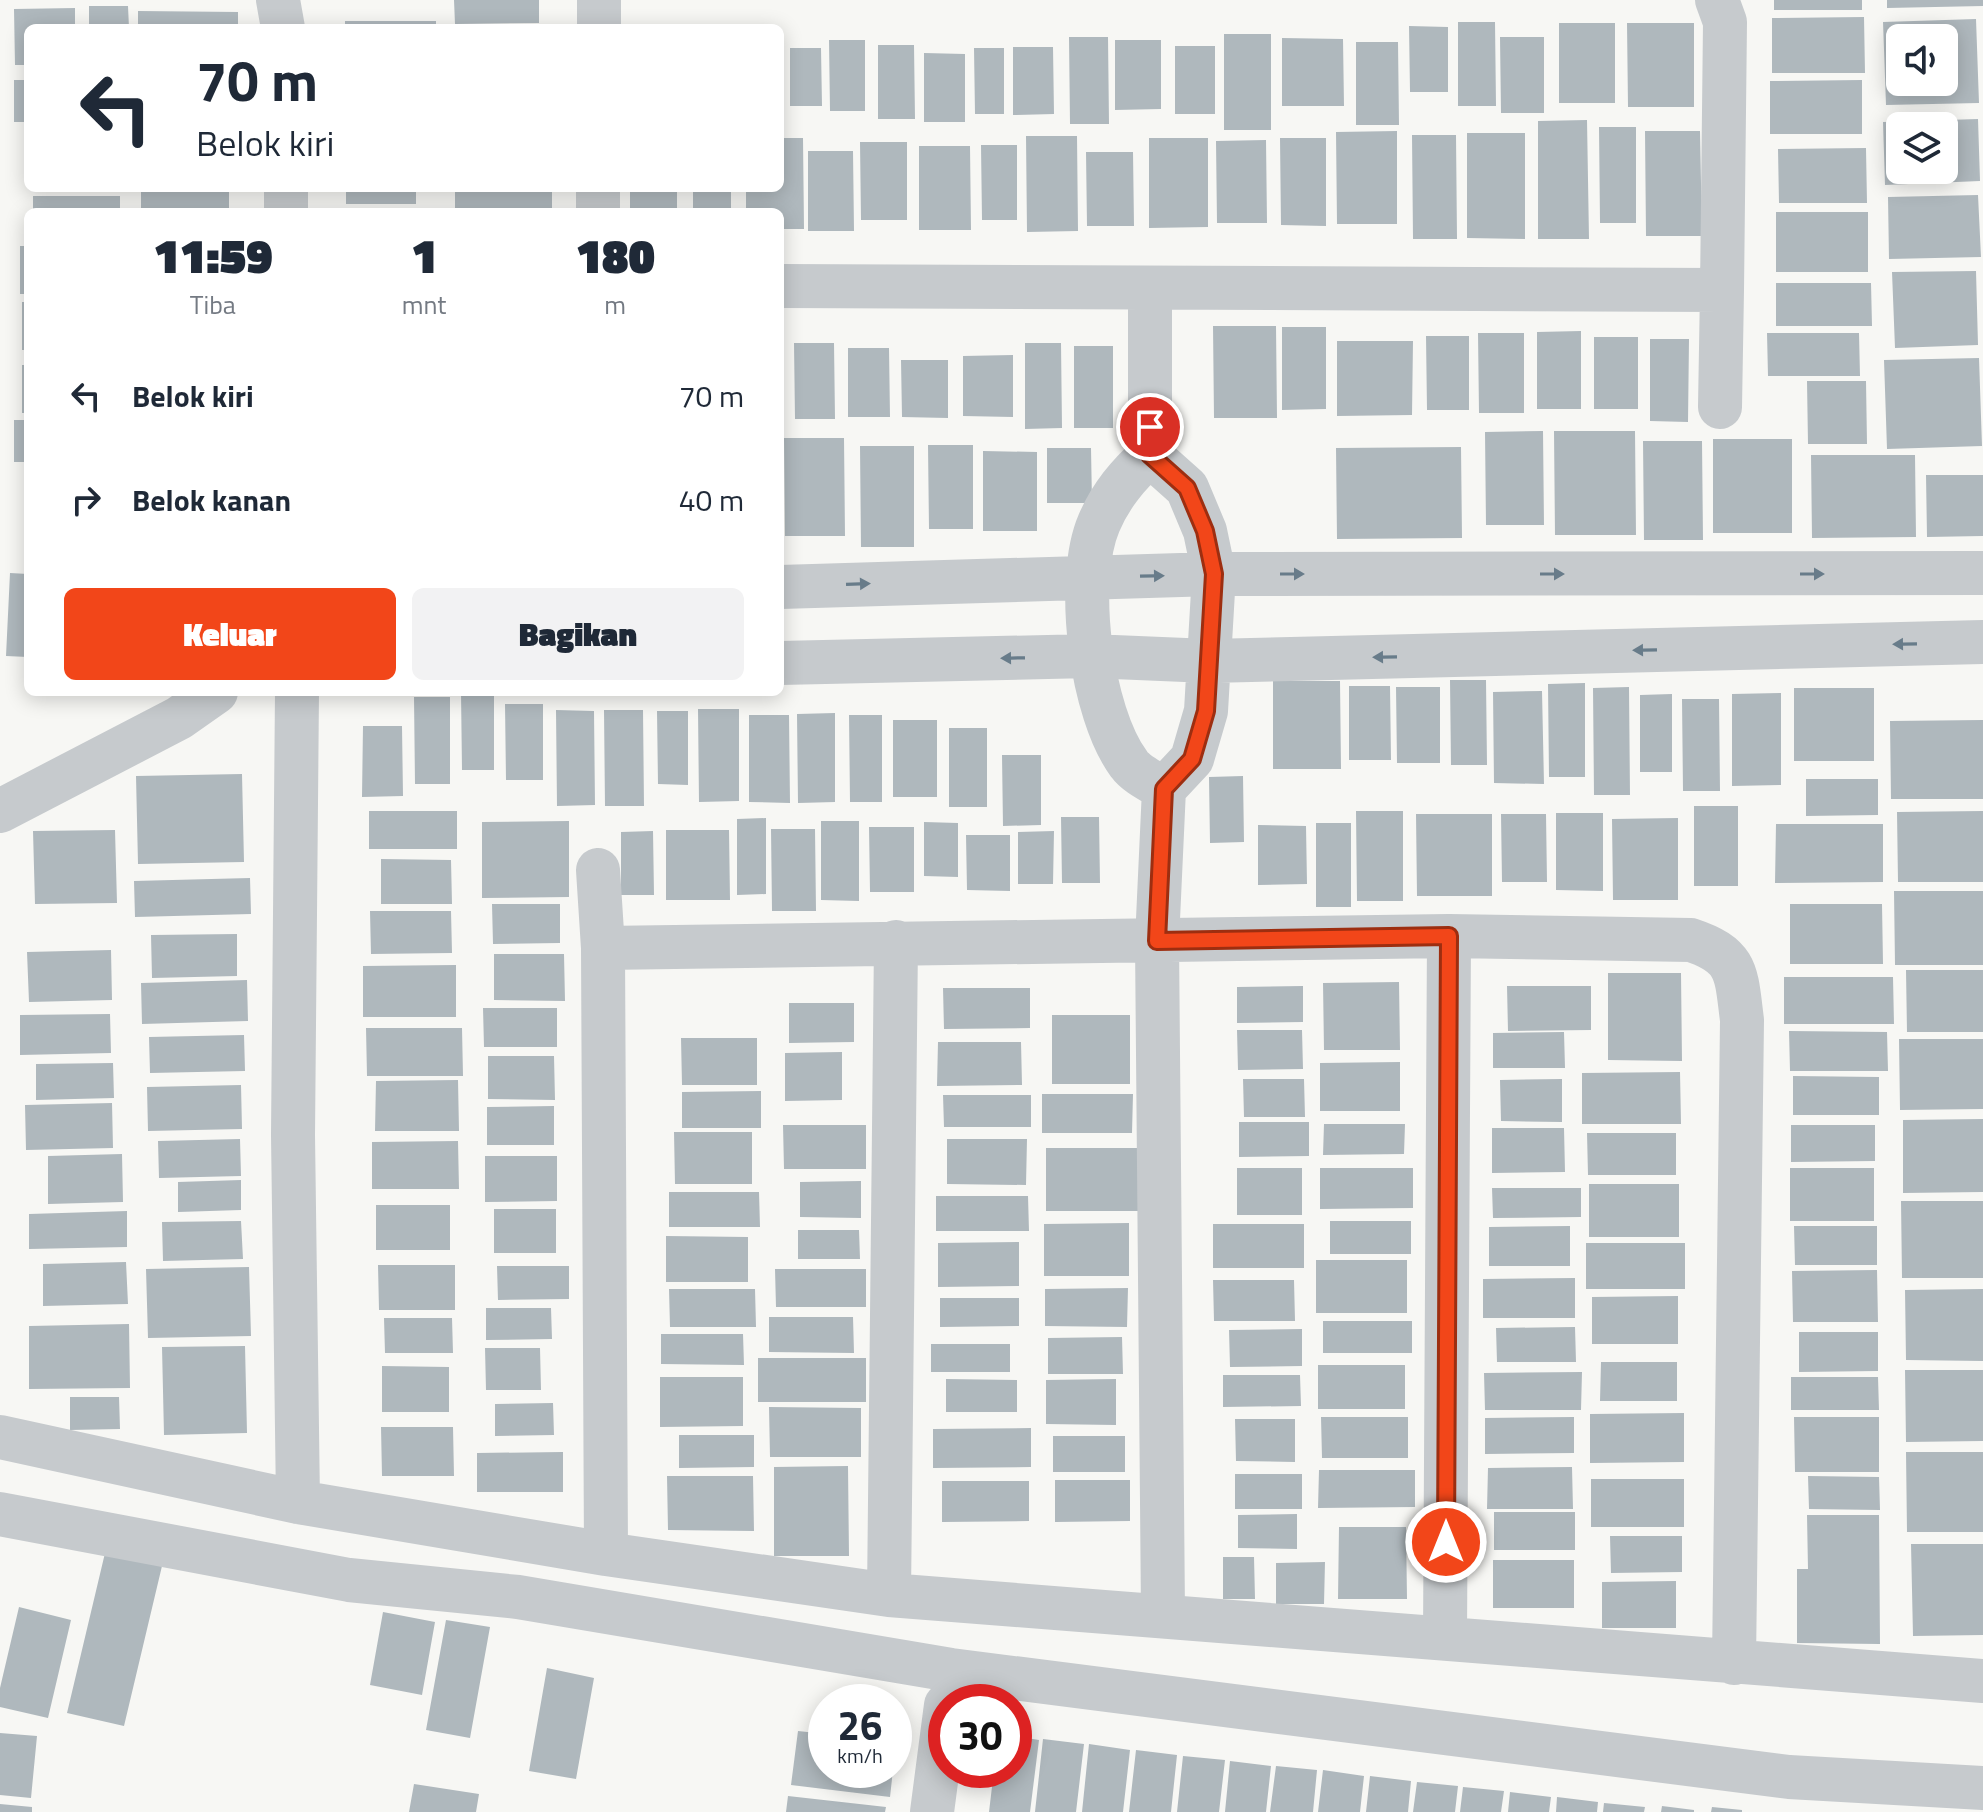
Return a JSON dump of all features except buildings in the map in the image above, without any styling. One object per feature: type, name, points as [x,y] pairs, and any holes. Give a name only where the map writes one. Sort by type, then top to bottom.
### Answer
[{"type":"street","points":[[278,0],[282,24]]},
{"type":"street","points":[[599,0],[599,24]]},
{"type":"street","points":[[1717,0],[1725,22],[1720,407]]},
{"type":"street","points":[[784,286],[1150,290],[1722,290]]},
{"type":"street","points":[[1150,290],[1150,455],[1123,480],[1098,525],[1089,577],[1090,656],[1101,711],[1130,766],[1164,789]]},
{"type":"street","points":[[1150,455],[1187,488],[1205,531],[1214,574],[1206,711],[1192,759],[1164,789],[1157,941],[1163,1614]]},
{"type":"street","points":[[784,587],[1214,574],[1983,573]]},
{"type":"street","points":[[784,663],[1090,656],[1209,661],[1983,642]]},
{"type":"street","points":[[0,811],[179,718],[210,696]]},
{"type":"street","points":[[297,696],[293,1181],[298,1502]]},
{"type":"street","points":[[598,870],[603,948],[606,1554]]},
{"type":"street","points":[[1445,1637],[1449,936]]},
{"type":"street","points":[[603,948],[1449,936],[1691,940],[1720,950],[1736,976],[1742,1020],[1734,1663]]},
{"type":"street","points":[[889,1595],[896,942]]},
{"type":"street","points":[[0,1437],[298,1502],[606,1554],[889,1595],[1163,1614],[1983,1681]]},
{"type":"street","points":[[0,1514],[349,1580],[518,1597],[928,1688]]},
{"type":"street","points":[[1032,1702],[1787,1794],[1983,1788]]},
{"type":"street","points":[[932,1812],[935,1788]]},
{"type":"route","points":[[1150,427],[1150,455],[1187,488],[1205,531],[1214,574],[1206,711],[1192,759],[1164,789],[1157,941],[1449,936],[1446,1542]]}]
